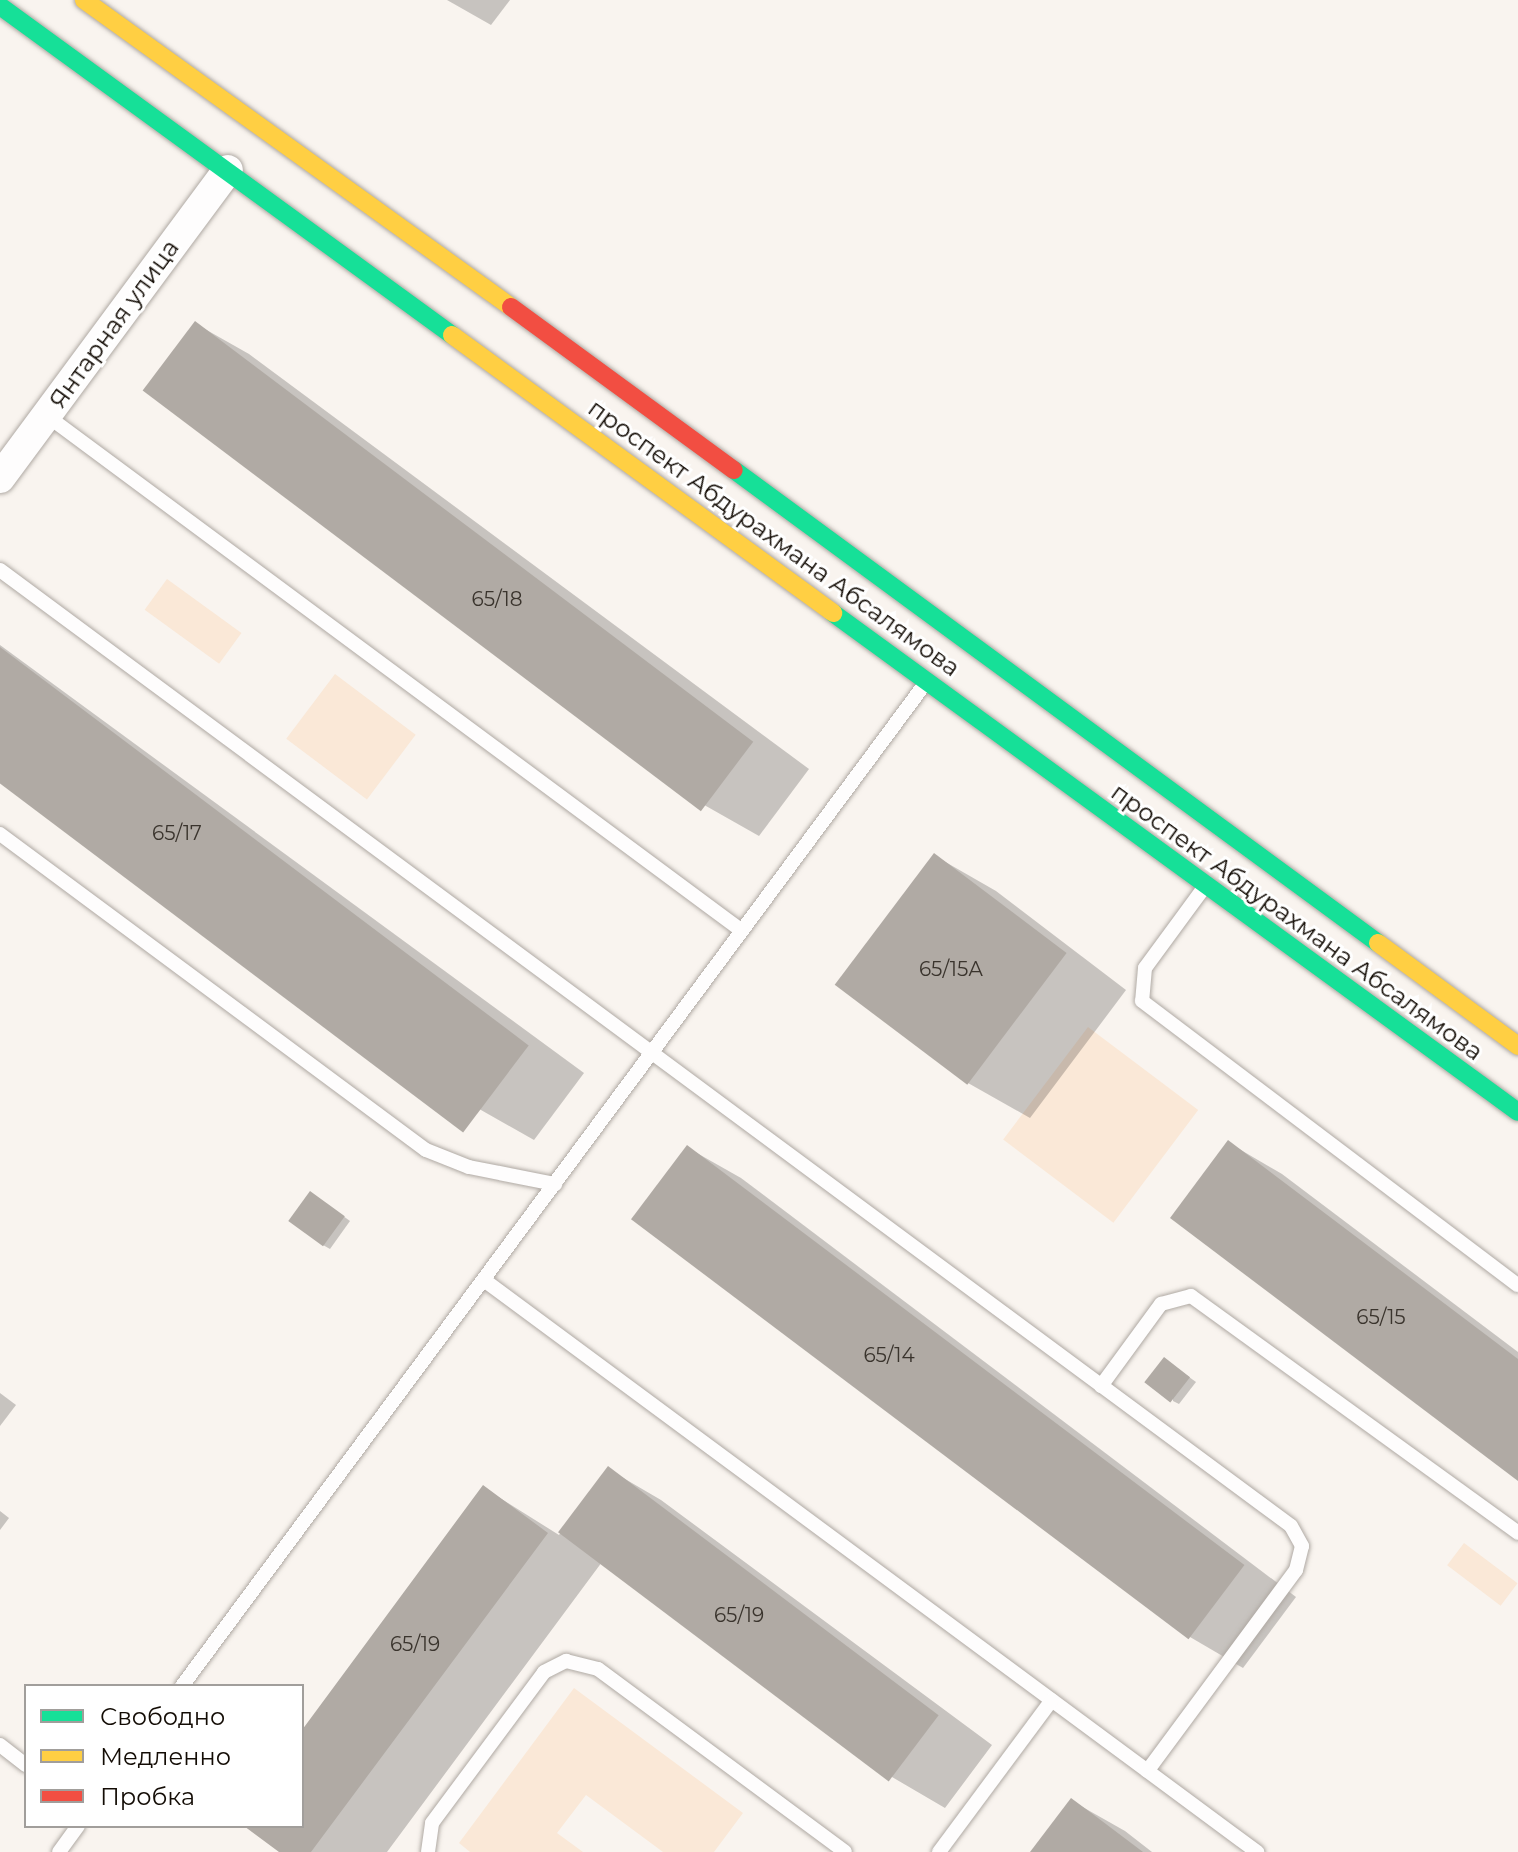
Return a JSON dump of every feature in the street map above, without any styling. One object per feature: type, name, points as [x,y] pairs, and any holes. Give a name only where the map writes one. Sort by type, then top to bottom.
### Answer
[{"type":"main road","name":"проспект Абдурахмана Абсалямова","points":[[84,0],[521,314],[1518,1046]]},
{"type":"main road","name":"проспект Абдурахмана Абсалямова","points":[[0,6],[1518,1112]]},
{"type":"street","name":"Янтарная улица","points":[[0,478],[228,170]]},
{"type":"lane","points":[[46,415],[742,931]]},
{"type":"lane","points":[[0,570],[1291,1526],[1302,1546],[1296,1570],[1147,1771]]},
{"type":"lane","points":[[183,1684],[927,682]]},
{"type":"lane","points":[[0,834],[426,1150],[469,1167],[555,1184]]},
{"type":"lane","points":[[1206,885],[1145,968],[1142,1001],[1518,1285]]},
{"type":"lane","points":[[484,1280],[1257,1852]]},
{"type":"lane","points":[[1101,1386],[1161,1304],[1191,1296],[1518,1533]]},
{"type":"lane","points":[[428,1852],[432,1823],[544,1672],[566,1661],[598,1669],[845,1852]]},
{"type":"lane","points":[[939,1852],[1052,1700]]},
{"type":"lane","points":[[0,1745],[24,1763]]},
{"type":"lane","points":[[59,1852],[77,1828]]},
{"type":"shaded area","points":[[167,579],[241,633],[219,664],[145,610]]},
{"type":"shaded area","points":[[335,674],[416,735],[367,799],[286,739]]},
{"type":"shaded area","points":[[1088,1027],[1198,1110],[1113,1223],[1003,1140]]},
{"type":"shaded area","points":[[1464,1543],[1518,1583],[1501,1606],[1447,1565]]},
{"type":"shaded area","points":[[574,1688],[743,1813],[714,1852],[663,1852],[586,1795],[557,1833],[583,1852],[470,1852],[459,1843]]},
{"type":"building","points":[[195,321],[753,742],[701,811],[143,390]]},
{"type":"building","points":[[0,647],[529,1045],[463,1132],[0,783]]},
{"type":"building","points":[[934,853],[1067,953],[967,1085],[835,985]]},
{"type":"building","points":[[1228,1140],[1518,1359],[1518,1481],[1170,1218]]},
{"type":"building","points":[[687,1145],[1244,1565],[1188,1639],[631,1219]]},
{"type":"building","points":[[310,1191],[345,1216],[323,1246],[288,1221]]},
{"type":"building","points":[[1164,1357],[1190,1377],[1170,1403],[1144,1382]]},
{"type":"building","points":[[608,1466],[939,1715],[889,1781],[558,1532]]},
{"type":"building","points":[[483,1485],[548,1533],[311,1852],[279,1852],[247,1828],[304,1828],[304,1727]]},
{"type":"building","points":[[1071,1798],[1094,1815],[1143,1852],[1030,1852]]},
{"type":"traffic: fast","points":[[0,6],[452,335]]},
{"type":"traffic: fast","points":[[734,470],[1378,943]]},
{"type":"traffic: fast","points":[[833,613],[1518,1112]]},
{"type":"traffic: slow","points":[[84,0],[511,307]]},
{"type":"traffic: slow","points":[[452,335],[833,613]]},
{"type":"traffic: slow","points":[[1378,943],[1518,1046]]},
{"type":"traffic: jam","points":[[511,307],[734,470]]}]
